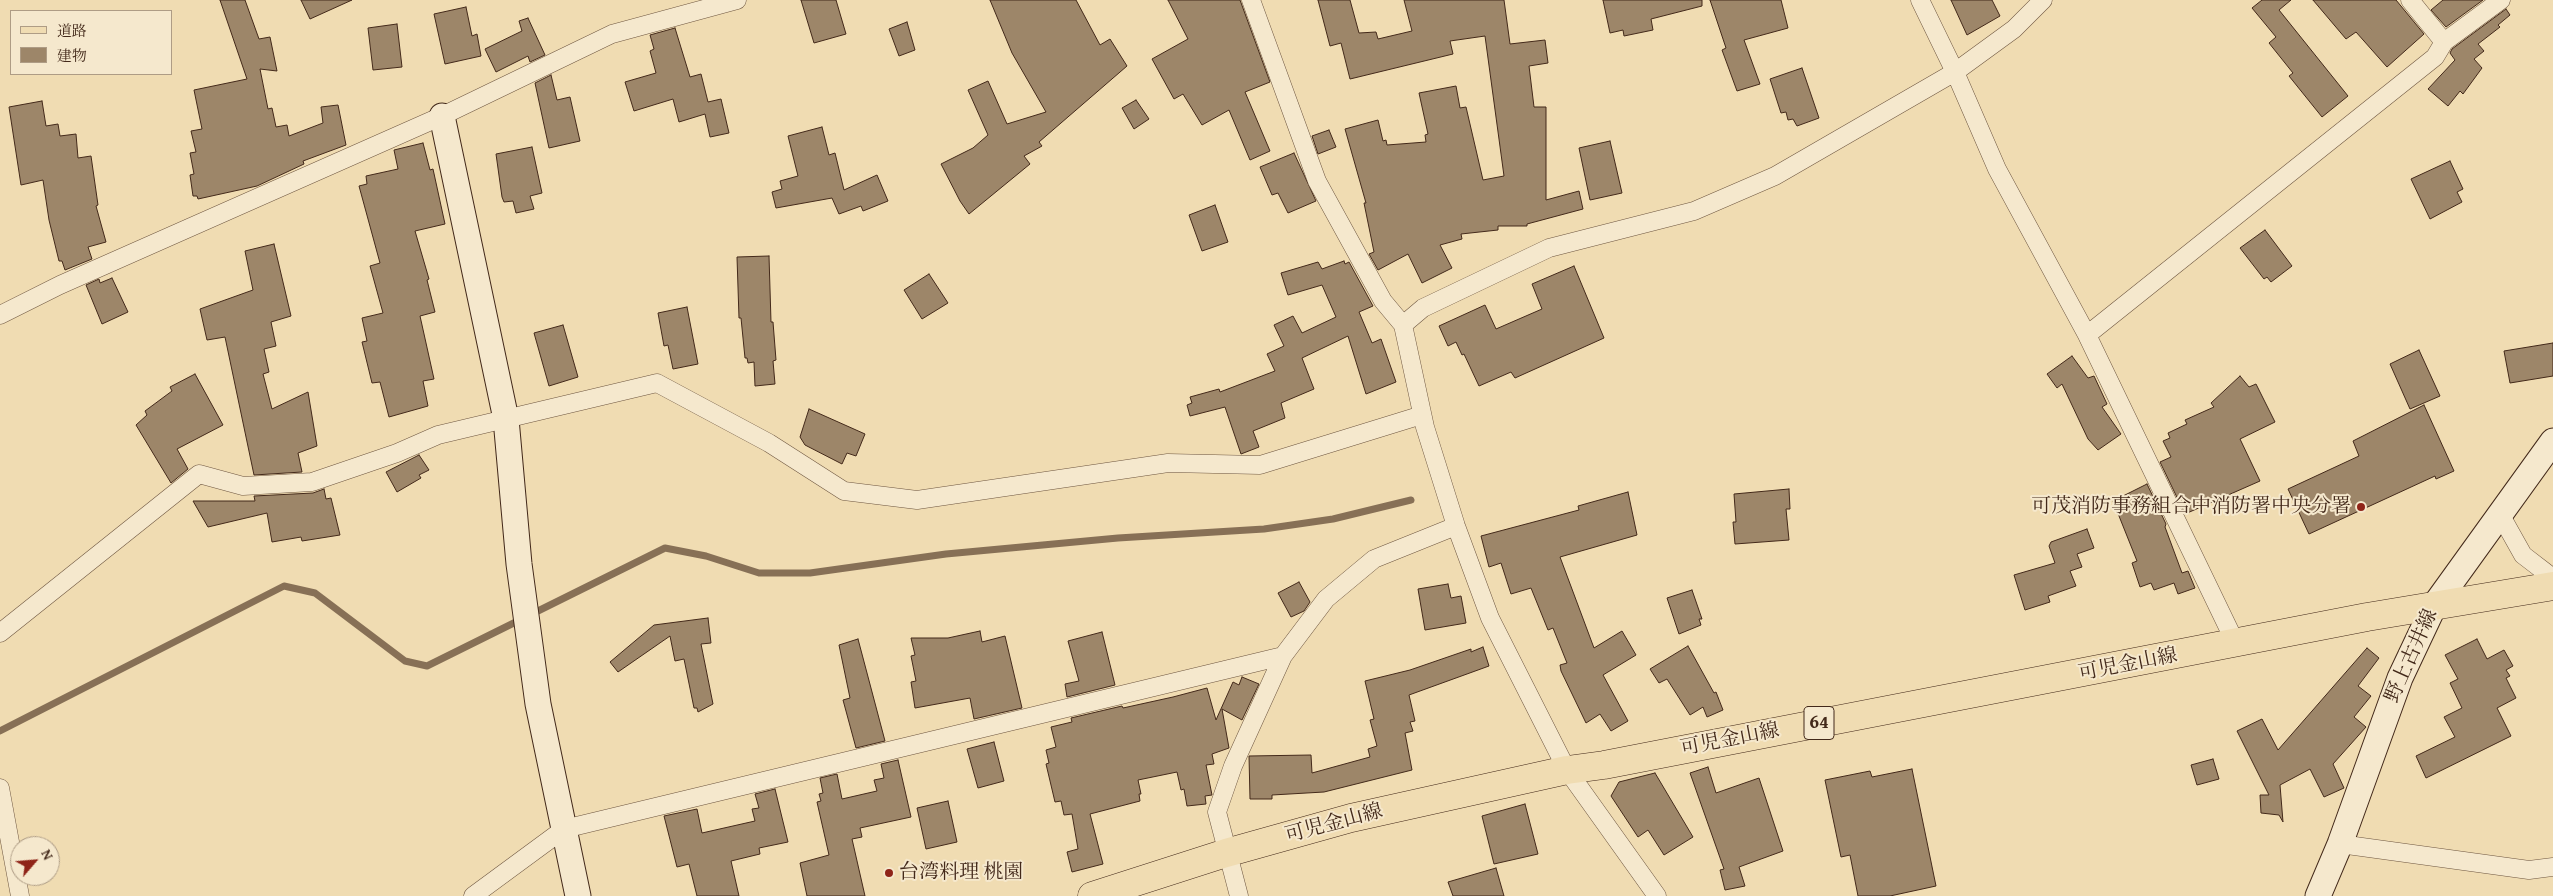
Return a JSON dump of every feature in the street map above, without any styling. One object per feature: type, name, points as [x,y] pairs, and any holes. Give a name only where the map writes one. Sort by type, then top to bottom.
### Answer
[{"type":"main road","name":"可児金山線","points":[[1092,896],[1226,853],[1351,818],[1567,770],[1604,765],[2434,606],[2553,586]]},
{"type":"street","points":[[0,315],[60,285],[442,116],[612,34],[737,0]]},
{"type":"street","points":[[1251,0],[1317,181],[1383,301],[1403,325],[1422,415],[1456,526],[1490,618],[1567,770],[1657,896]]},
{"type":"street","points":[[1920,0],[1955,72],[1997,169],[2087,334],[2236,644]]},
{"type":"street","points":[[1403,325],[1423,308],[1549,248],[1694,210],[1776,176],[1955,72],[2014,29],[2043,0]]},
{"type":"street","points":[[2410,0],[2444,42]]},
{"type":"street","points":[[2087,334],[2435,57],[2444,42],[2501,0]]},
{"type":"street","points":[[442,116],[506,419],[519,564],[538,704],[578,896]]},
{"type":"street","points":[[0,633],[199,474],[243,486],[312,482],[397,453],[438,435],[657,383],[769,443],[844,491],[917,500],[1168,463],[1260,465],[1422,415]]},
{"type":"street","name":"野上古井線","points":[[2318,896],[2340,844],[2400,678],[2434,606],[2553,441]]},
{"type":"street","points":[[2500,514],[2523,555],[2553,578]]},
{"type":"street","points":[[1239,896],[1226,853],[1217,812],[1232,766],[1283,656],[1326,599],[1374,559],[1456,526]]},
{"type":"street","points":[[473,896],[564,829],[1283,656]]},
{"type":"street","points":[[0,788],[20,896]]},
{"type":"street","points":[[2340,844],[2529,870],[2553,867]]},
{"type":"building","points":[[220,0],[245,0],[259,39],[270,37],[277,71],[260,69],[268,109],[272,108],[276,127],[287,125],[289,136],[323,123],[321,107],[338,105],[346,145],[303,161],[304,164],[257,186],[198,199],[197,196],[193,196],[190,175],[194,174],[190,153],[196,152],[191,131],[202,129],[194,90],[247,79]]},
{"type":"building","points":[[301,0],[352,0],[310,19]]},
{"type":"building","points":[[801,0],[836,0],[846,34],[814,43]]},
{"type":"building","points":[[990,0],[1076,0],[1100,45],[1110,39],[1127,66],[1039,142],[1042,146],[1024,156],[1030,164],[969,214],[960,201],[941,164],[973,148],[988,135],[968,90],[988,81],[1007,124],[1046,112],[1012,53]]},
{"type":"building","points":[[1168,0],[1240,0],[1270,82],[1245,92],[1270,151],[1250,160],[1229,110],[1202,125],[1183,94],[1174,99],[1152,59],[1188,39]]},
{"type":"building","points":[[1318,0],[1350,0],[1359,33],[1376,32],[1378,39],[1412,31],[1404,0],[1504,0],[1510,44],[1545,40],[1548,63],[1529,66],[1534,107],[1546,107],[1546,200],[1579,191],[1583,209],[1527,224],[1527,226],[1498,226],[1498,230],[1461,234],[1462,239],[1440,245],[1452,268],[1422,283],[1408,254],[1378,270],[1369,254],[1374,252],[1364,203],[1366,203],[1345,129],[1378,120],[1383,141],[1386,140],[1387,145],[1426,142],[1425,135],[1428,134],[1419,93],[1456,86],[1460,108],[1466,107],[1483,180],[1504,176],[1485,36],[1450,41],[1453,54],[1350,79],[1341,43],[1330,46]]},
{"type":"building","points":[[1603,0],[1702,0],[1702,6],[1651,19],[1653,30],[1624,36],[1623,30],[1610,33]]},
{"type":"building","points":[[1710,0],[1781,0],[1788,28],[1744,40],[1760,84],[1737,91],[1722,50],[1726,48]]},
{"type":"building","points":[[1951,0],[1992,0],[2000,16],[1967,35]]},
{"type":"building","points":[[2262,0],[2291,0],[2279,10],[2348,96],[2322,117],[2289,76],[2293,73],[2269,43],[2276,37],[2252,8]]},
{"type":"building","points":[[2313,0],[2396,0],[2424,34],[2387,67],[2356,32],[2346,39]]},
{"type":"building","points":[[2443,0],[2483,0],[2446,27],[2431,10]]},
{"type":"building","points":[[466,7],[472,36],[477,34],[481,56],[445,64],[434,14]]},
{"type":"building","points":[[2506,9],[2510,15],[2498,25],[2500,27],[2478,44],[2484,51],[2474,59],[2482,68],[2463,94],[2460,91],[2448,106],[2428,89],[2455,60],[2450,53],[2452,49]]},
{"type":"building","points":[[528,18],[545,55],[530,62],[528,56],[496,72],[485,49],[522,31],[519,21]]},
{"type":"building","points":[[907,22],[915,50],[899,56],[889,29]]},
{"type":"building","points":[[397,24],[402,67],[373,70],[368,28]]},
{"type":"building","points":[[675,28],[690,77],[701,74],[708,102],[721,99],[729,133],[710,137],[705,114],[679,122],[673,99],[634,111],[625,82],[656,73],[650,51],[654,49],[650,35]]},
{"type":"building","points":[[1802,68],[1819,118],[1797,126],[1793,119],[1788,120],[1786,112],[1781,113],[1770,79]]},
{"type":"building","points":[[551,75],[557,100],[570,97],[580,141],[549,148],[535,83]]},
{"type":"building","points":[[1136,100],[1149,119],[1134,129],[1122,108]]},
{"type":"building","points":[[42,101],[46,126],[58,124],[60,136],[76,134],[78,158],[91,156],[98,205],[96,206],[106,242],[88,247],[92,259],[65,270],[62,261],[59,261],[49,220],[43,180],[21,185],[9,107]]},
{"type":"building","points":[[822,127],[829,155],[835,153],[844,190],[877,175],[888,201],[863,211],[861,206],[839,214],[832,198],[776,208],[772,192],[782,189],[780,181],[798,176],[788,136]]},
{"type":"building","points":[[1329,130],[1336,147],[1318,154],[1312,136]]},
{"type":"building","points":[[1610,141],[1622,193],[1590,200],[1579,148]]},
{"type":"building","points":[[423,143],[430,170],[433,169],[445,224],[415,231],[429,279],[427,280],[435,312],[420,316],[434,379],[423,381],[428,406],[389,417],[380,382],[372,383],[362,342],[367,341],[362,318],[383,313],[370,266],[380,263],[359,186],[367,184],[366,176],[398,169],[394,150]]},
{"type":"building","points":[[532,147],[542,193],[530,196],[534,209],[516,213],[513,201],[504,202],[502,197],[496,154]]},
{"type":"building","points":[[1294,153],[1316,201],[1288,213],[1278,193],[1272,195],[1260,167]]},
{"type":"building","points":[[2450,161],[2463,189],[2457,192],[2462,202],[2430,219],[2411,179]]},
{"type":"building","points":[[1215,205],[1228,242],[1202,251],[1189,215]]},
{"type":"building","points":[[2265,230],[2292,266],[2271,282],[2267,277],[2264,279],[2240,248]]},
{"type":"building","points":[[274,244],[291,316],[271,322],[276,346],[264,349],[269,372],[263,374],[272,409],[308,392],[317,446],[298,453],[302,472],[254,475],[225,337],[207,340],[200,309],[253,290],[245,251]]},
{"type":"building","points":[[769,256],[771,322],[773,322],[776,360],[773,361],[775,384],[755,386],[754,362],[748,363],[747,358],[745,358],[741,318],[739,318],[737,257]]},
{"type":"building","points":[[1344,261],[1345,264],[1349,262],[1373,306],[1359,312],[1372,343],[1381,339],[1396,382],[1366,394],[1348,336],[1302,358],[1314,389],[1281,403],[1285,418],[1253,431],[1259,447],[1241,454],[1225,407],[1190,416],[1187,405],[1192,403],[1190,397],[1219,389],[1220,392],[1275,371],[1267,354],[1284,346],[1274,325],[1293,316],[1302,333],[1336,317],[1322,285],[1288,295],[1281,273],[1318,262],[1322,269]]},
{"type":"building","points":[[1574,266],[1604,338],[1515,378],[1511,372],[1479,386],[1464,354],[1462,355],[1456,342],[1448,346],[1439,326],[1485,305],[1496,329],[1542,309],[1532,284]]},
{"type":"building","points":[[929,274],[948,303],[922,319],[904,290]]},
{"type":"building","points":[[112,278],[128,312],[102,324],[86,285],[99,279],[100,283]]},
{"type":"building","points":[[687,307],[698,364],[673,369],[668,345],[664,346],[658,313]]},
{"type":"building","points":[[563,325],[578,377],[549,386],[534,333]]},
{"type":"building","points":[[2553,343],[2553,376],[2510,383],[2504,351]]},
{"type":"building","points":[[2419,350],[2440,396],[2410,409],[2390,364]]},
{"type":"building","points":[[2072,356],[2088,378],[2094,376],[2107,404],[2102,407],[2121,434],[2098,450],[2088,439],[2062,384],[2057,388],[2047,374]]},
{"type":"building","points":[[195,374],[223,425],[177,449],[188,469],[171,483],[136,425],[147,415],[145,411],[172,391],[170,387]]},
{"type":"building","points":[[2240,376],[2249,387],[2256,384],[2275,422],[2240,439],[2260,481],[2185,514],[2160,462],[2171,457],[2163,441],[2170,438],[2168,433],[2187,424],[2185,420],[2214,407],[2211,403]]},
{"type":"building","points":[[2424,405],[2454,471],[2436,479],[2435,476],[2309,534],[2288,489],[2359,456],[2353,441]]},
{"type":"building","points":[[809,409],[865,434],[856,456],[847,453],[842,464],[805,445],[800,437]]},
{"type":"building","points":[[419,455],[429,470],[419,475],[421,478],[397,492],[386,472]]},
{"type":"building","points":[[2147,484],[2166,524],[2165,527],[2182,573],[2188,571],[2195,588],[2178,594],[2174,583],[2154,590],[2151,583],[2140,587],[2132,563],[2137,561],[2113,501]]},
{"type":"building","points":[[324,489],[326,499],[331,498],[340,535],[302,541],[301,537],[272,542],[267,513],[208,527],[193,501],[255,501],[254,496],[313,493]]},
{"type":"building","points":[[1789,489],[1790,509],[1786,509],[1789,540],[1735,544],[1733,522],[1736,522],[1734,494]]},
{"type":"building","points":[[1628,492],[1637,535],[1560,557],[1594,648],[1622,631],[1636,655],[1603,675],[1628,721],[1611,731],[1600,714],[1586,723],[1561,671],[1560,665],[1567,663],[1553,628],[1548,630],[1531,588],[1511,594],[1501,563],[1489,567],[1481,536],[1579,510],[1578,506]]},
{"type":"building","points":[[2087,529],[2094,548],[2077,554],[2082,567],[2070,571],[2076,586],[2048,596],[2050,602],[2025,610],[2014,575],[2055,563],[2049,546],[2051,542]]},
{"type":"building","points":[[1299,582],[1310,602],[1304,611],[1291,617],[1278,593]]},
{"type":"building","points":[[1448,584],[1451,598],[1461,596],[1466,623],[1425,630],[1418,589]]},
{"type":"building","points":[[1692,590],[1702,619],[1699,619],[1701,625],[1679,634],[1667,598]]},
{"type":"building","points":[[708,618],[711,643],[701,644],[713,704],[698,712],[697,708],[694,708],[684,659],[675,661],[670,636],[618,672],[610,662],[654,625]]},
{"type":"building","points":[[980,631],[982,642],[1005,636],[1022,708],[974,719],[970,698],[915,708],[911,682],[916,681],[911,656],[915,655],[911,638],[948,638]]},
{"type":"building","points":[[1102,632],[1115,685],[1067,697],[1065,684],[1079,681],[1068,641]]},
{"type":"building","points":[[858,639],[885,741],[856,748],[843,700],[850,698],[839,645]]},
{"type":"building","points":[[2477,639],[2487,659],[2504,650],[2513,666],[2506,670],[2510,676],[2506,678],[2516,698],[2497,708],[2511,736],[2426,778],[2416,756],[2455,737],[2444,717],[2462,708],[2450,683],[2458,679],[2445,655]]},
{"type":"building","points":[[1688,646],[1714,693],[1716,692],[1723,710],[1707,717],[1703,707],[1690,715],[1667,679],[1659,683],[1650,669]]},
{"type":"building","points":[[1483,647],[1489,666],[1409,695],[1415,721],[1410,722],[1413,731],[1405,733],[1412,770],[1324,792],[1272,795],[1272,799],[1250,799],[1249,756],[1311,755],[1312,773],[1370,757],[1368,749],[1377,746],[1370,720],[1374,719],[1365,681],[1410,670],[1471,649],[1471,652]]},
{"type":"building","points":[[2367,648],[2379,658],[2358,686],[2371,696],[2354,717],[2366,727],[2333,764],[2344,788],[2324,797],[2310,769],[2280,785],[2283,822],[2279,815],[2261,813],[2260,795],[2269,795],[2237,731],[2262,719],[2278,750]]},
{"type":"building","points":[[1242,677],[1259,684],[1242,720],[1222,709],[1229,748],[1212,754],[1214,764],[1206,765],[1212,795],[1205,796],[1206,804],[1187,806],[1184,789],[1181,790],[1177,772],[1138,780],[1141,794],[1139,794],[1140,801],[1090,814],[1103,864],[1072,872],[1067,852],[1078,849],[1072,814],[1064,815],[1061,801],[1055,802],[1046,764],[1049,763],[1046,750],[1056,747],[1051,727],[1072,722],[1071,718],[1207,688],[1216,720],[1233,682],[1239,685]]},
{"type":"building","points":[[994,742],[1004,781],[978,788],[967,749]]},
{"type":"building","points":[[2213,759],[2219,779],[2197,785],[2191,765]]},
{"type":"building","points":[[898,760],[911,817],[860,828],[862,837],[852,839],[865,896],[807,896],[800,863],[829,855],[817,802],[821,801],[819,794],[823,793],[820,778],[837,774],[842,799],[877,791],[874,780],[884,778],[881,764]]},
{"type":"building","points":[[1708,767],[1716,793],[1759,778],[1783,851],[1739,867],[1745,886],[1725,890],[1720,870],[1724,869],[1690,773]]},
{"type":"building","points":[[1912,769],[1936,886],[1890,896],[1858,896],[1850,855],[1841,857],[1825,780],[1870,771],[1872,777]]},
{"type":"building","points":[[1655,773],[1693,837],[1664,855],[1648,830],[1638,837],[1611,796],[1619,782]]},
{"type":"building","points":[[775,789],[788,842],[759,848],[760,854],[731,861],[739,896],[697,896],[689,864],[677,867],[664,816],[697,809],[702,833],[755,821],[752,809],[759,808],[755,794]]},
{"type":"building","points":[[948,801],[957,842],[926,849],[917,808]]},
{"type":"building","points":[[1525,804],[1538,854],[1494,864],[1482,816]]},
{"type":"building","points":[[1496,868],[1504,896],[1453,896],[1448,882]]},
{"type":"waterway","points":[[0,731],[284,586],[315,593],[405,661],[427,666],[665,548],[706,556],[759,573],[810,573],[946,554],[1118,538],[1264,529],[1333,519],[1411,500]]},
{"type":"place","name":"可茂消防事務組合中消防署中央分署","points":[[2361,507]]},
{"type":"place","name":"台湾料理 桃園","points":[[889,873]]}]
